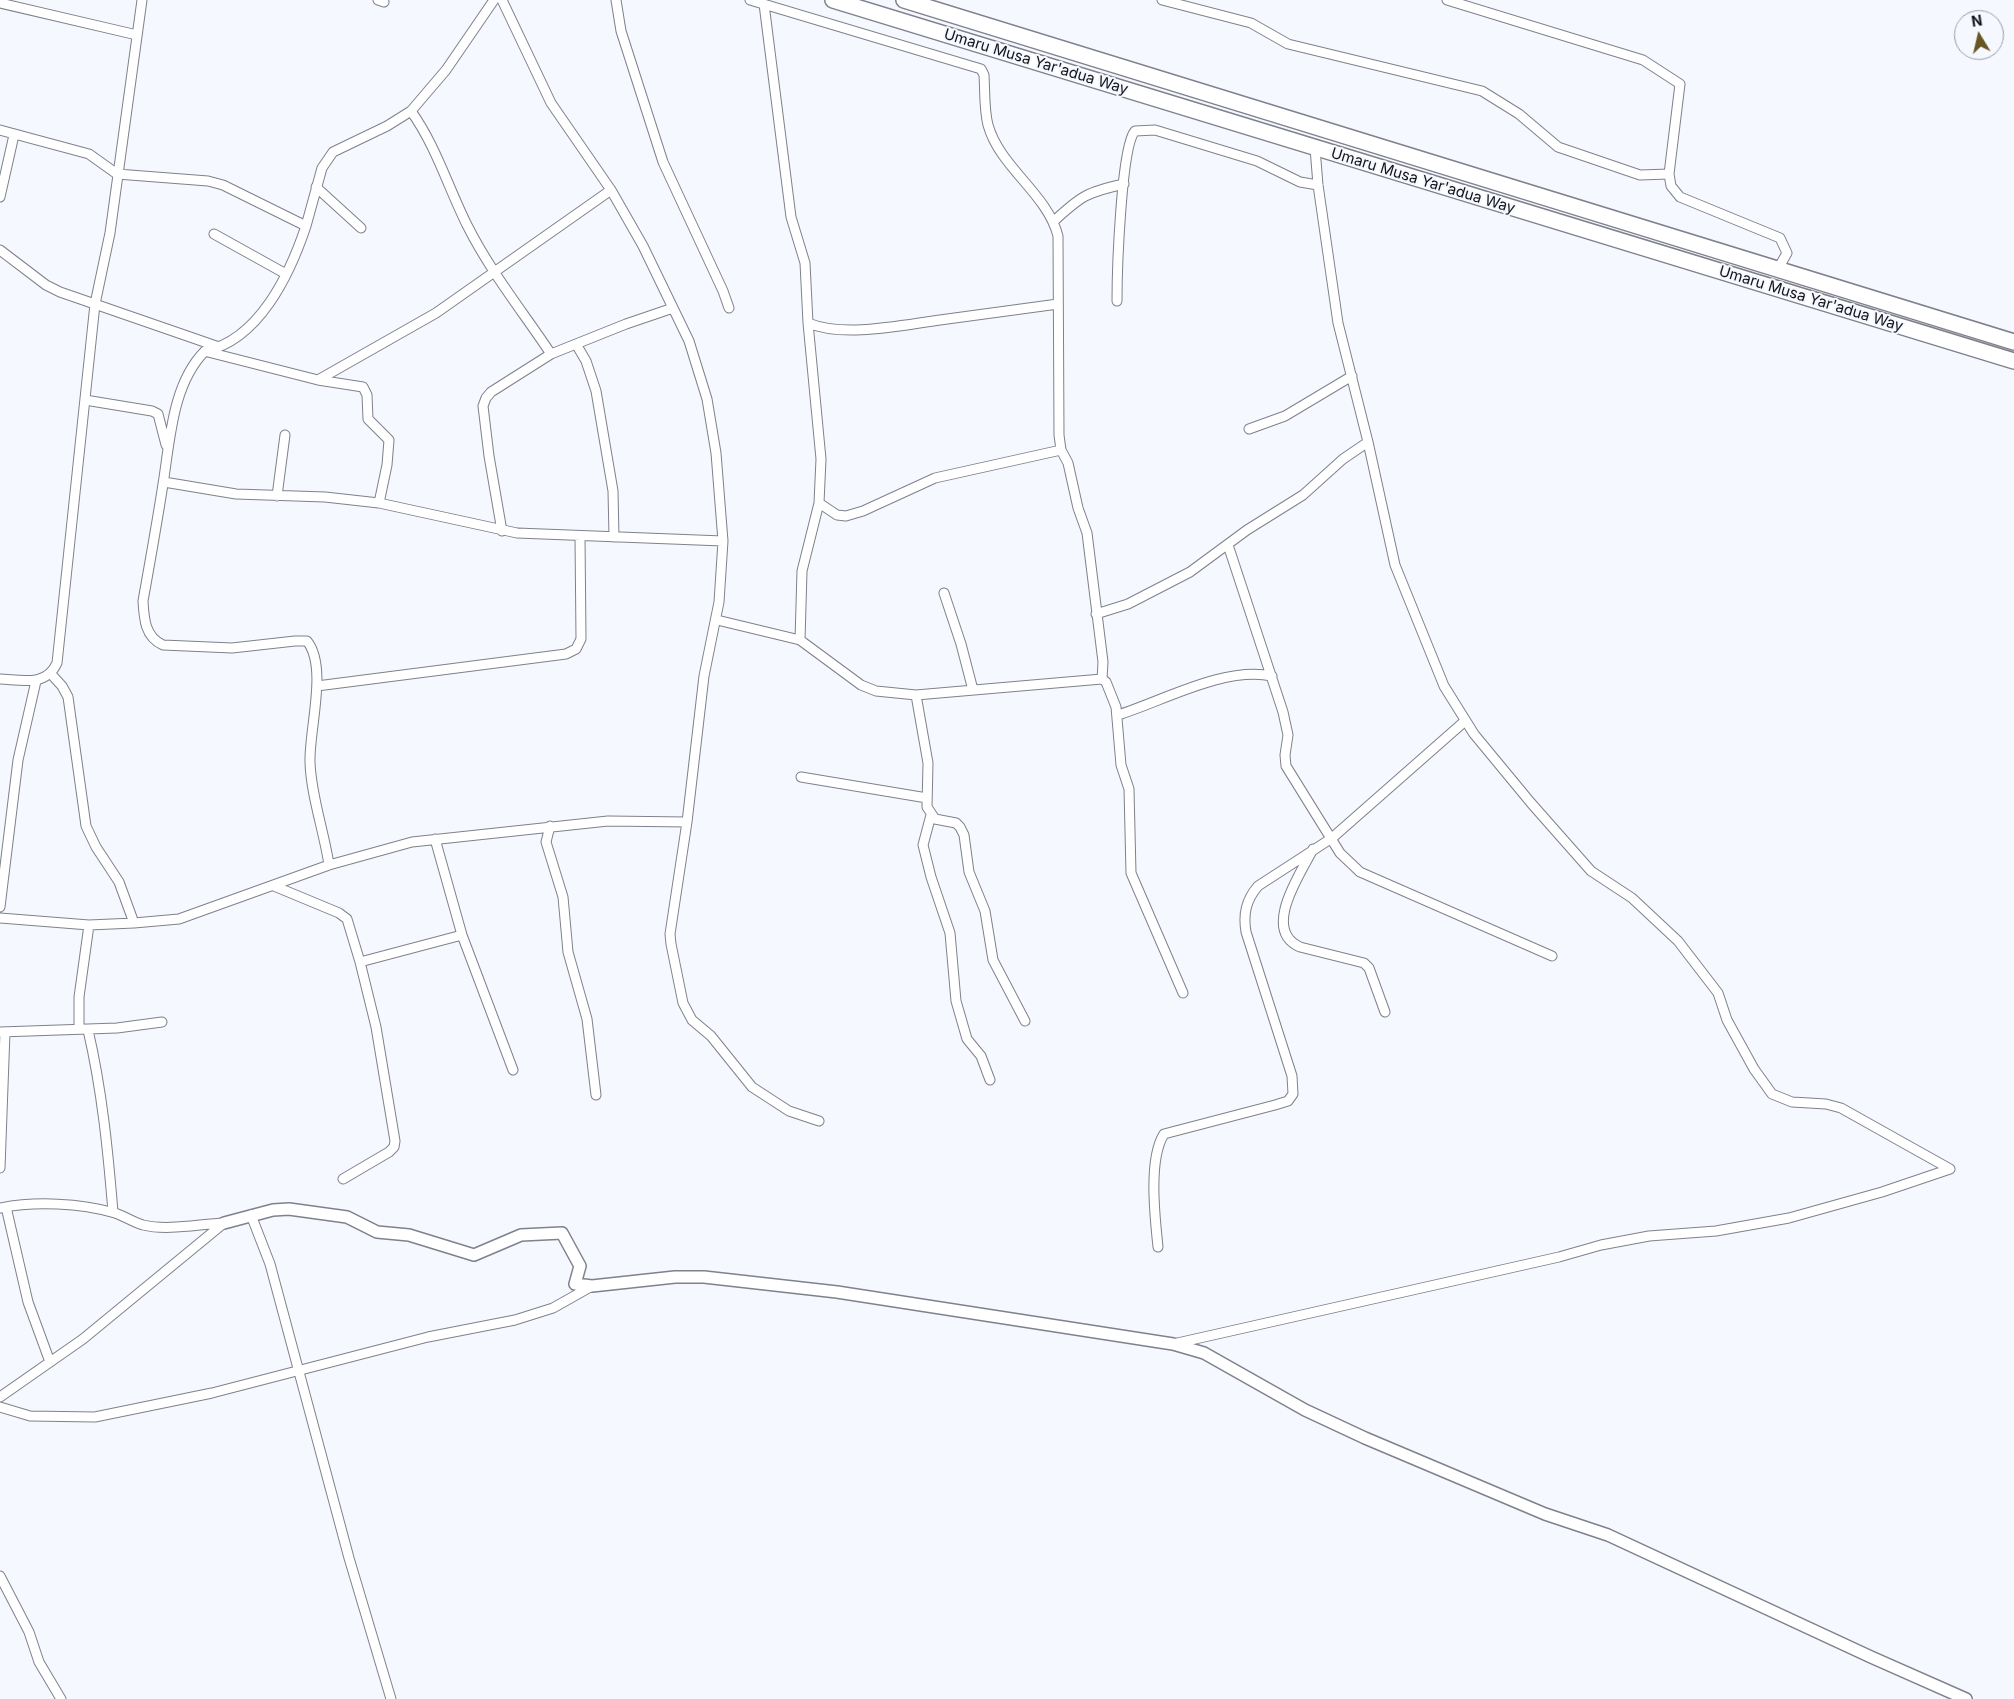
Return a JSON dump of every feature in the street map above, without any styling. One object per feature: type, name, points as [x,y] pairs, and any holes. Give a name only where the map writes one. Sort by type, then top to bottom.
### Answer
[{"type":"main road","name":"Umaru Musa Yar'adua Way","points":[[833,0],[2014,361]]},
{"type":"main road","name":"Umaru Musa Yar'adua Way","points":[[904,0],[2014,342]]},
{"type":"street","points":[[0,679],[36,681],[52,674],[57,663],[95,304],[110,233],[142,0]]},
{"type":"street","points":[[329,865],[310,763],[317,686],[314,650],[307,641],[295,640],[232,648],[176,647],[156,642],[148,633],[144,619],[143,601],[164,482],[167,450],[175,409],[195,364],[205,351],[221,348],[235,341],[264,312],[286,274],[296,256],[322,168],[333,152],[387,126],[411,111],[446,70],[494,0]]},
{"type":"street","points":[[502,0],[551,103],[611,190],[643,246],[698,366],[707,399],[716,453],[723,541],[717,620],[704,676],[687,822],[670,934],[673,958],[688,1014],[692,1020],[711,1036],[752,1087],[789,1111],[818,1121]]},
{"type":"street","points":[[616,0],[621,31],[662,162],[723,291],[729,308]]},
{"type":"street","points":[[750,0],[981,69],[984,75],[988,125],[1000,150],[1054,222],[1059,258],[1058,410],[1061,450],[1068,463],[1078,508],[1087,533],[1103,662],[1102,679],[1110,689],[1118,715],[1121,764],[1129,789],[1129,866],[1184,993]]},
{"type":"street","points":[[1162,0],[1186,2],[1251,23],[1288,44],[1482,91],[1519,114],[1558,147],[1640,175],[1669,174]]},
{"type":"street","points":[[1447,0],[1643,60],[1680,84],[1669,174],[1671,186],[1680,197],[1780,238],[1787,253],[1778,269]]},
{"type":"street","points":[[0,3],[24,5],[137,35]]},
{"type":"street","points":[[764,4],[791,217],[805,263],[808,323],[821,459],[819,502],[802,571],[800,640]]},
{"type":"street","points":[[411,111],[425,131],[468,226],[494,271],[551,354]]},
{"type":"street","points":[[1117,300],[1125,164],[1130,136],[1135,132],[1142,129],[1155,130],[1257,161],[1292,179],[1318,185]]},
{"type":"street","points":[[0,130],[89,154],[118,174],[208,181],[223,185],[306,226]]},
{"type":"street","points":[[0,197],[14,135]]},
{"type":"street","points":[[1173,1344],[1550,1259],[1601,1245],[1649,1236],[1716,1231],[1789,1218],[1882,1192],[1950,1169],[1841,1108],[1826,1104],[1792,1102],[1772,1094],[1749,1061],[1727,1020],[1718,993],[1678,941],[1632,898],[1591,871],[1530,803],[1465,721],[1444,686],[1396,565],[1338,323],[1318,185],[1315,148]]},
{"type":"street","points":[[1054,222],[1072,204],[1093,190],[1124,184]]},
{"type":"street","points":[[316,187],[361,228]]},
{"type":"street","points":[[318,380],[436,313],[611,190]]},
{"type":"street","points":[[214,234],[286,274]]},
{"type":"street","points":[[0,250],[46,285],[60,292],[221,348]]},
{"type":"street","points":[[808,323],[819,327],[835,329],[889,326],[1058,304]]},
{"type":"street","points":[[502,531],[489,456],[483,406],[486,398],[491,392],[551,354],[673,308]]},
{"type":"street","points":[[576,344],[588,367],[596,391],[613,491],[614,538]]},
{"type":"street","points":[[205,351],[318,380],[360,386],[366,390],[368,420],[387,436],[390,445],[379,503]]},
{"type":"street","points":[[1249,429],[1285,416],[1352,376]]},
{"type":"street","points":[[85,400],[139,407],[158,414],[167,450]]},
{"type":"street","points":[[277,496],[285,435]]},
{"type":"street","points":[[1096,614],[1128,604],[1190,572],[1247,530],[1303,495],[1343,459],[1368,442]]},
{"type":"street","points":[[819,502],[837,515],[846,516],[863,511],[935,478],[1061,450]]},
{"type":"street","points":[[164,482],[236,494],[325,497],[379,503],[502,531],[614,538],[723,541]]},
{"type":"street","points":[[317,686],[566,654],[576,648],[580,639],[580,536]]},
{"type":"street","points":[[1228,545],[1272,676],[1288,735],[1286,766],[1346,861],[1367,876],[1552,956]]},
{"type":"street","points":[[944,593],[961,644],[973,690]]},
{"type":"street","points":[[717,620],[800,640],[861,685],[876,691],[916,695],[1102,679]]},
{"type":"street","points":[[1118,715],[1214,681],[1259,673],[1272,676]]},
{"type":"street","points":[[52,674],[68,697],[86,826],[96,847],[119,882],[134,923]]},
{"type":"street","points":[[0,907],[18,760],[36,681]]},
{"type":"street","points":[[916,695],[928,763],[927,798],[931,815],[923,845],[931,878],[950,933],[956,1001],[967,1039],[981,1056],[990,1080]]},
{"type":"street","points":[[1158,1247],[1154,1207],[1155,1180],[1159,1141],[1164,1134],[1275,1106],[1288,1101],[1293,1094],[1292,1076],[1244,920],[1250,895],[1258,886],[1332,838],[1465,721]]},
{"type":"street","points":[[801,777],[927,798]]},
{"type":"street","points":[[931,815],[934,819],[956,824],[964,835],[969,872],[985,911],[993,960],[1026,1021]]},
{"type":"street","points":[[0,918],[89,925],[179,918],[329,865],[412,842],[608,821],[687,822]]},
{"type":"street","points":[[550,826],[546,842],[563,897],[568,952],[586,1019],[596,1095]]},
{"type":"street","points":[[435,839],[462,935],[513,1070]]},
{"type":"street","points":[[1314,849],[1291,888],[1284,920],[1286,936],[1290,943],[1300,947],[1364,963],[1369,968],[1385,1012]]},
{"type":"street","points":[[274,886],[339,912],[347,919],[376,1026],[394,1147],[389,1152],[343,1179]]},
{"type":"street","points":[[89,925],[80,997],[83,1029],[100,1086],[113,1212]]},
{"type":"street","points":[[360,962],[462,935]]},
{"type":"street","points":[[0,1168],[2,1032],[83,1029],[162,1022]]},
{"type":"street","points":[[50,1362],[28,1302],[3,1207],[24,1203],[49,1203],[113,1212],[143,1225],[165,1227],[224,1222],[251,1215],[289,1209],[346,1217],[377,1232],[409,1235],[474,1255],[521,1235],[562,1233],[580,1266],[575,1284],[592,1286],[683,1276],[704,1277],[837,1292],[1173,1344],[1204,1353],[1305,1410],[1365,1438],[1545,1514],[1608,1535],[1871,1658],[1966,1699]]},
{"type":"street","points":[[251,1215],[270,1264],[349,1558],[391,1699]]},
{"type":"street","points":[[0,1397],[91,1333],[224,1222]]},
{"type":"street","points":[[0,1407],[30,1416],[95,1417],[212,1393],[428,1337],[515,1320],[553,1308],[592,1286]]},
{"type":"street","points":[[0,1576],[29,1632],[39,1662],[61,1699]]}]
